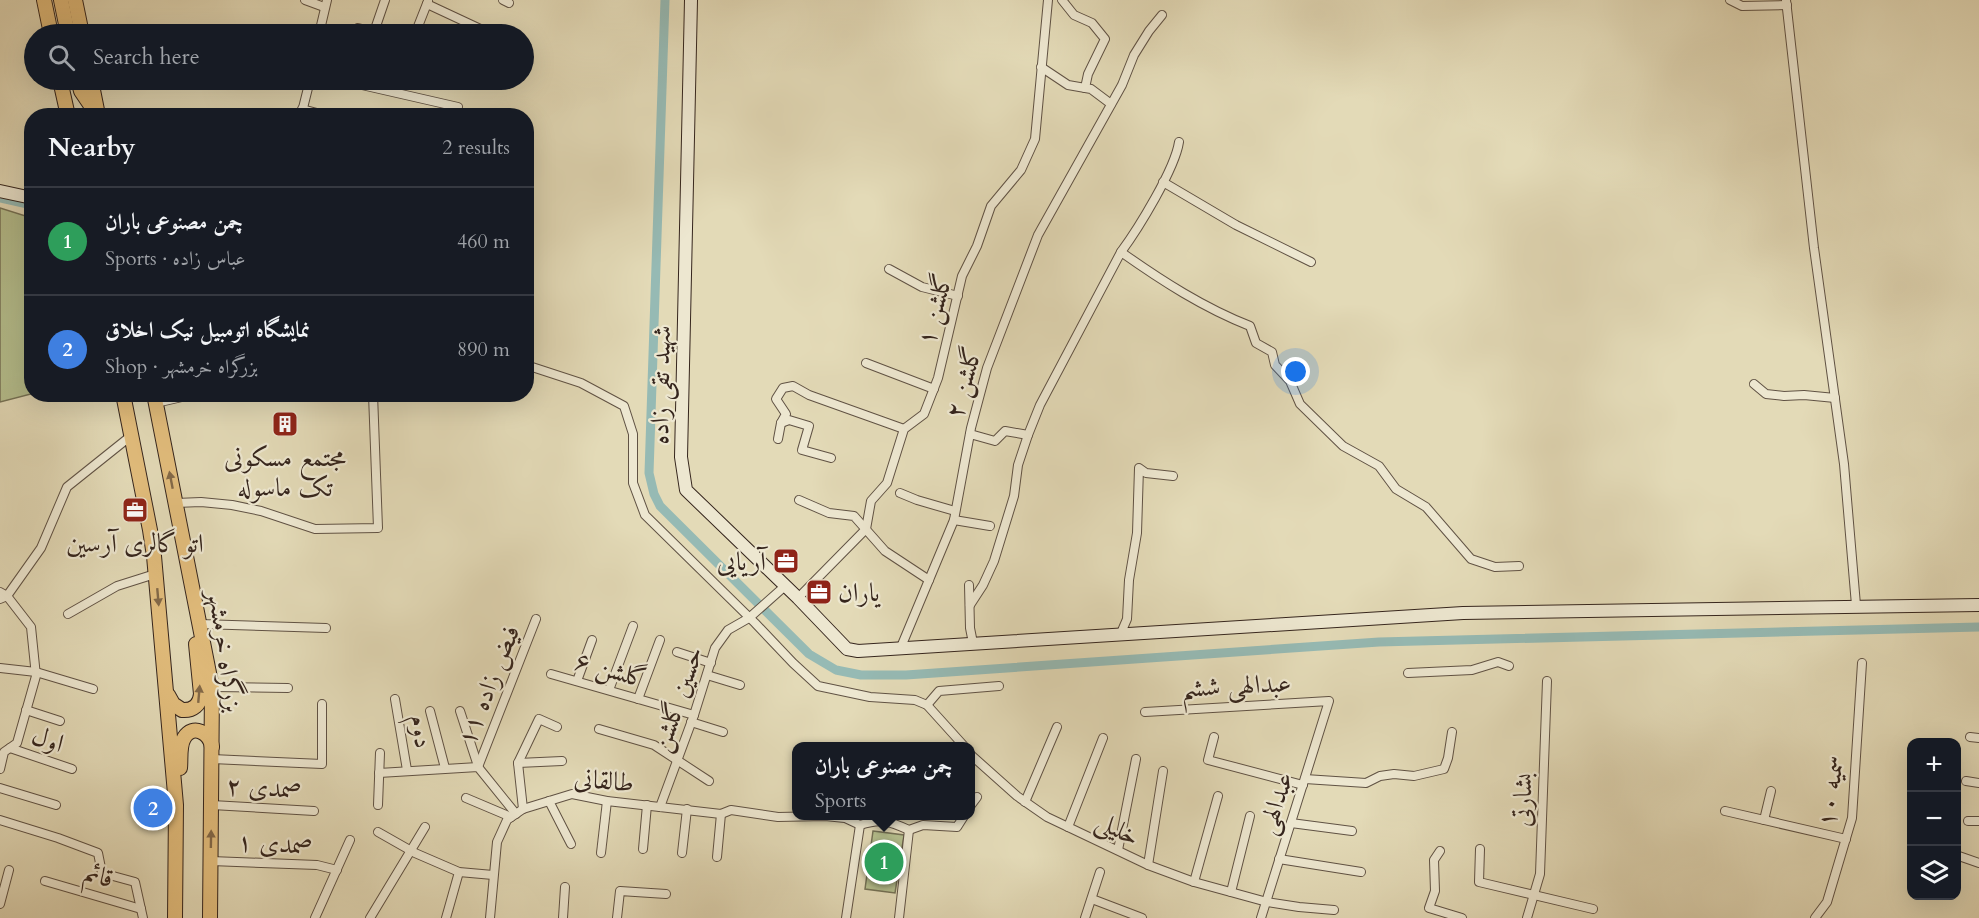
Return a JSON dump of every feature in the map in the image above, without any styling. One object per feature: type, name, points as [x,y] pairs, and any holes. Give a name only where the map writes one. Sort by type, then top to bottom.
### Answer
[{"type":"highway","points":[[44,0],[49,24]]},
{"type":"highway","points":[[61,0],[72,24]]},
{"type":"highway","points":[[75,0],[75,24]]},
{"type":"highway","points":[[62,90],[66,108]]},
{"type":"highway","points":[[80,90],[92,108]]},
{"type":"highway","points":[[93,90],[96,108]]},
{"type":"highway","points":[[125,402],[150,530],[155,574],[175,787],[175,918]]},
{"type":"highway","name":"بزرگراه خرمشهر","points":[[156,402],[212,687],[210,918]]},
{"type":"highway","points":[[166,687],[171,702],[179,709],[190,710],[200,701],[186,555]]},
{"type":"highway","points":[[176,844],[182,741],[191,732],[201,731],[210,738],[212,754]]},
{"type":"main road","name":"شهید تقی زاده","points":[[691,0],[681,457],[686,490],[848,649],[858,651],[1463,613],[1717,610],[1856,605],[1979,605]]},
{"type":"main road","points":[[0,191],[24,196]]},
{"type":"street","points":[[306,0],[325,3],[321,24]]},
{"type":"street","points":[[379,24],[385,0]]},
{"type":"street","name":"گلشن ۱","points":[[904,429],[924,414],[934,389],[962,276],[977,246],[991,206],[1021,170],[1035,139],[1048,0]]},
{"type":"street","points":[[1062,0],[1074,15],[1092,23],[1105,39],[1088,74],[1085,88]]},
{"type":"street","points":[[1730,0],[1742,6],[1786,3],[1814,248],[1844,464],[1856,605]]},
{"type":"street","points":[[419,24],[428,2],[471,24]]},
{"type":"street","name":"گلشن ۲","points":[[901,647],[955,515],[970,434],[997,338],[1038,235],[1122,86],[1134,56],[1162,15]]},
{"type":"street","points":[[1041,67],[1068,85],[1091,89],[1111,104]]},
{"type":"street","points":[[303,108],[308,90]]},
{"type":"street","points":[[384,90],[458,107]]},
{"type":"street","points":[[970,605],[983,585],[994,561],[1014,496],[1018,465],[1040,405],[1121,252],[1137,230],[1163,182],[1178,150],[1179,142]]},
{"type":"street","points":[[1163,182],[1236,225],[1311,262]]},
{"type":"street","points":[[1121,252],[1164,282],[1229,318],[1250,326],[1256,343],[1272,352],[1275,365],[1290,381],[1300,404],[1343,446],[1379,466],[1396,489],[1426,507],[1471,559],[1495,567],[1519,566]]},
{"type":"street","points":[[889,268],[922,287],[958,296]]},
{"type":"street","points":[[866,363],[934,389]]},
{"type":"street","points":[[534,368],[581,383],[624,406],[633,434],[633,483],[645,515],[818,686],[870,697],[915,700],[927,705],[960,742]]},
{"type":"street","points":[[1754,384],[1766,394],[1835,398]]},
{"type":"street","points":[[778,439],[781,423],[786,414],[776,399],[783,388],[793,386],[809,395],[904,429],[887,483],[871,501],[866,529],[798,598]]},
{"type":"street","points":[[176,503],[201,502],[232,505],[261,511],[315,529],[378,528],[373,402]]},
{"type":"street","points":[[781,423],[789,420],[809,426],[802,450],[831,458]]},
{"type":"street","points":[[970,434],[995,441],[1005,431],[1028,435]]},
{"type":"street","points":[[0,769],[4,752],[17,743],[36,672],[31,627],[2,596],[40,548],[67,488],[132,435]]},
{"type":"street","points":[[1121,633],[1127,619],[1129,579],[1137,533],[1139,468],[1146,473],[1173,476]]},
{"type":"street","points":[[900,493],[990,526]]},
{"type":"street","points":[[799,500],[829,513],[854,516],[885,551],[929,580]]},
{"type":"street","points":[[68,614],[117,586],[155,574]]},
{"type":"street","points":[[969,585],[969,628],[973,643]]},
{"type":"street","name":"حسین گلشن","points":[[660,807],[678,761],[715,648],[728,630],[749,618],[785,586]]},
{"type":"street","name":"فیض زاده ۱۱","points":[[478,766],[536,619]]},
{"type":"street","points":[[200,624],[326,628]]},
{"type":"street","points":[[609,690],[633,626]]},
{"type":"street","points":[[577,681],[591,640]]},
{"type":"street","points":[[638,699],[660,640]]},
{"type":"street","points":[[677,652],[711,663]]},
{"type":"street","points":[[1408,673],[1472,670],[1498,662],[1509,666]]},
{"type":"street","name":"سمیه ۱۰","points":[[1815,918],[1827,902],[1852,818],[1862,663]]},
{"type":"street","points":[[0,668],[36,672],[93,689]]},
{"type":"street","name":"گلشن ۶","points":[[551,674],[638,699],[692,718],[723,732]]},
{"type":"street","points":[[707,675],[740,685]]},
{"type":"street","name":"بشارتی","points":[[1527,918],[1540,874],[1547,681]]},
{"type":"street","points":[[927,705],[939,691],[974,690],[999,686]]},
{"type":"street","points":[[212,687],[288,688]]},
{"type":"street","name":"دوم","points":[[395,699],[407,771]]},
{"type":"street","name":"عبدالهی ششم","points":[[1145,712],[1329,700]]},
{"type":"street","name":"عبدالهی","points":[[1261,918],[1329,700]]},
{"type":"street","points":[[212,754],[322,764],[322,704]]},
{"type":"street","points":[[26,710],[60,722]]},
{"type":"street","points":[[430,711],[445,768]]},
{"type":"street","points":[[460,711],[478,766],[517,813]]},
{"type":"street","points":[[517,813],[519,764],[539,719],[557,727]]},
{"type":"street","points":[[1025,802],[1057,728]]},
{"type":"street","points":[[599,729],[654,745],[709,781]]},
{"type":"street","points":[[1214,737],[1208,760],[1304,782],[1366,783],[1380,776],[1394,774],[1414,776],[1444,768],[1452,732]]},
{"type":"street","points":[[1068,827],[1103,738]]},
{"type":"street","name":"اول","points":[[10,748],[72,769]]},
{"type":"street","points":[[378,805],[380,753]]},
{"type":"street","name":"خلیلی","points":[[975,758],[1025,802],[1047,817],[1148,865],[1194,882],[1267,902],[1334,910]]},
{"type":"street","points":[[1118,850],[1136,759]]},
{"type":"street","points":[[519,764],[562,761]]},
{"type":"street","points":[[379,773],[478,766]]},
{"type":"street","points":[[1148,865],[1163,771]]},
{"type":"street","points":[[1966,781],[1979,783]]},
{"type":"street","points":[[0,788],[57,805]]},
{"type":"street","points":[[1764,820],[1771,791]]},
{"type":"street","name":"طالقانی","points":[[517,813],[572,794],[607,801],[721,814],[730,810],[792,818]]},
{"type":"street","points":[[1194,882],[1218,796]]},
{"type":"street","points":[[466,798],[517,813]]},
{"type":"street","points":[[549,801],[572,843]]},
{"type":"street","points":[[601,853],[607,801]]},
{"type":"street","points":[[643,849],[646,805]]},
{"type":"street","name":"صمدی ۲","points":[[212,806],[314,811]]},
{"type":"street","points":[[682,853],[687,809]]},
{"type":"street","points":[[1725,811],[1846,839]]},
{"type":"street","points":[[490,918],[497,842],[507,820],[517,813]]},
{"type":"street","points":[[717,857],[721,814]]},
{"type":"street","points":[[1231,892],[1250,816]]},
{"type":"street","points":[[0,820],[98,853],[102,873],[135,882],[142,914]]},
{"type":"street","name":"طالقانی","points":[[849,820],[860,825]]},
{"type":"street","points":[[846,918],[860,825],[889,820],[909,830],[923,825],[957,827],[961,820]]},
{"type":"street","points":[[1968,820],[1979,821]]},
{"type":"street","points":[[1291,823],[1352,831]]},
{"type":"street","points":[[370,918],[425,827]]},
{"type":"street","points":[[899,918],[909,830]]},
{"type":"street","points":[[378,832],[411,851],[459,872],[493,875]]},
{"type":"street","points":[[315,918],[350,840]]},
{"type":"street","points":[[1480,849],[1479,882],[1593,909]]},
{"type":"street","points":[[1440,851],[1434,860],[1435,891],[1429,908],[1462,918]]},
{"type":"street","points":[[1961,857],[1979,863]]},
{"type":"street","points":[[1279,859],[1361,872]]},
{"type":"street","name":"صمدی ۱","points":[[211,861],[317,865],[337,870]]},
{"type":"street","points":[[0,904],[9,870]]},
{"type":"street","points":[[446,918],[459,872]]},
{"type":"street","points":[[1085,918],[1100,872]]},
{"type":"street","name":"قائم","points":[[45,880],[142,914]]},
{"type":"street","points":[[563,918],[565,887]]},
{"type":"street","points":[[617,918],[620,891],[666,894]]},
{"type":"street","points":[[1092,899],[1142,918]]},
{"type":"green space","points":[[0,208],[24,216],[24,396],[0,402]]},
{"type":"green space","points":[[873,831],[904,835],[895,893],[865,889]]},
{"type":"waterway","points":[[665,0],[649,473],[654,494],[660,506],[809,654],[836,670],[861,675],[906,675],[1379,642],[1979,627]]},
{"type":"waterway","points":[[0,198],[24,203]]},
{"type":"place","name":"مجتمع مسکونی تک ماسوله","points":[[285,424]]},
{"type":"place","name":"اتو گالری آرسین","points":[[135,510]]},
{"type":"place","name":"آریایی","points":[[786,561]]},
{"type":"place","name":"یاران","points":[[819,592]]},
{"type":"place","name":"نمایشگاه اتومبیل نیک اخلاق","points":[[153,808]]},
{"type":"place","name":"چمن مصنوعی باران","points":[[884,862]]}]
